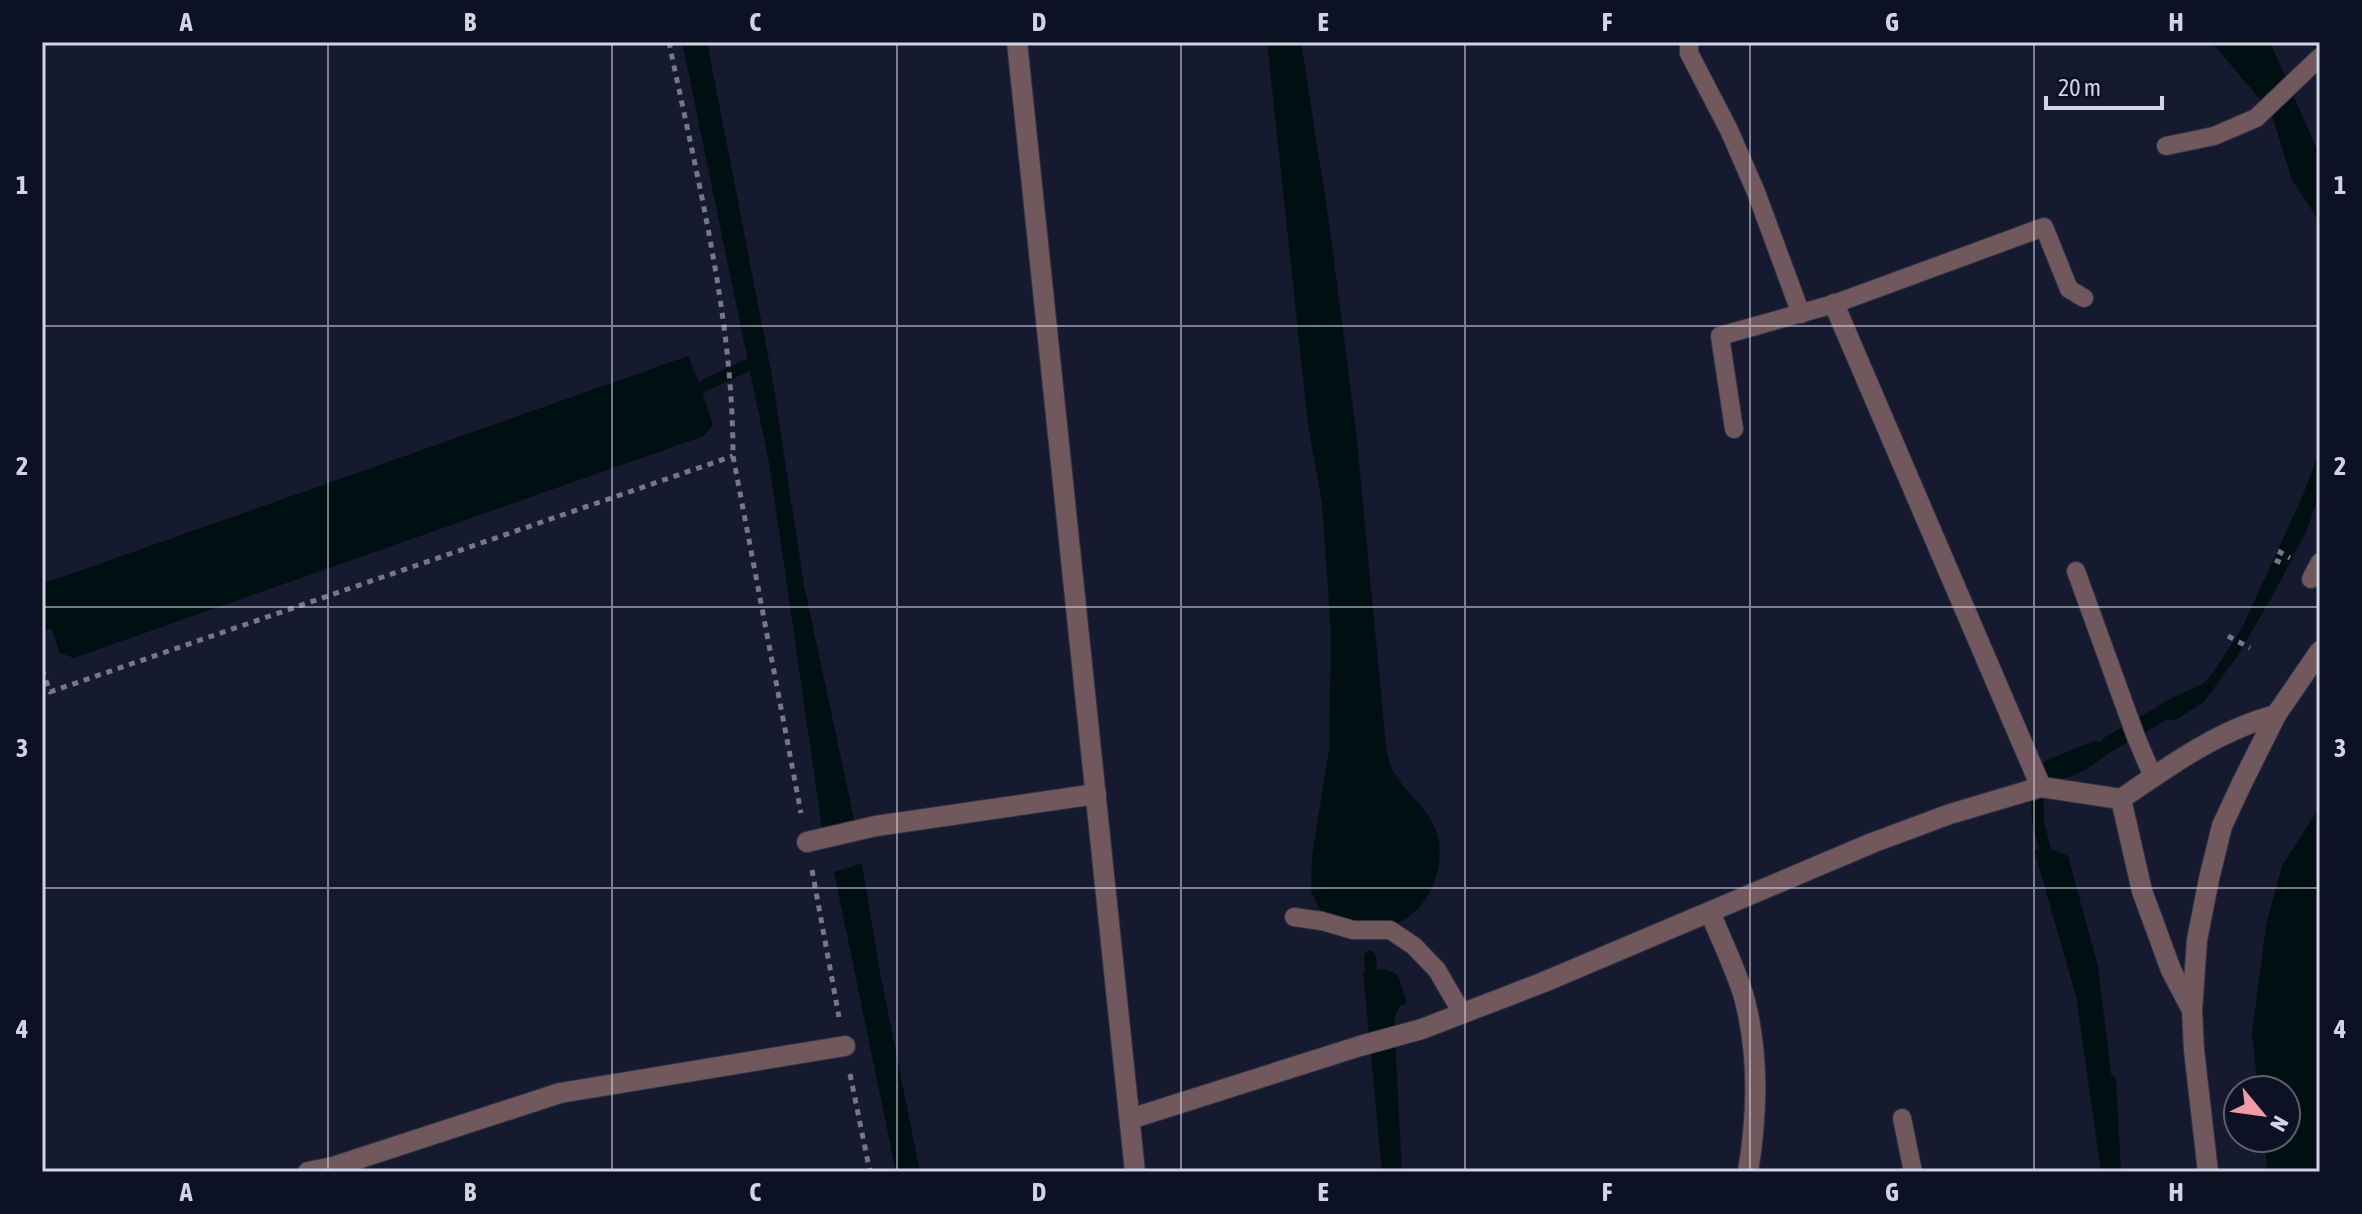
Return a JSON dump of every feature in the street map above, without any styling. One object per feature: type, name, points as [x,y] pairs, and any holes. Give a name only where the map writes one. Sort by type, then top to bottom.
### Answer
[{"type":"street","points":[[1017,42],[1135,1172]]},
{"type":"street","points":[[1834,304],[2041,787]]},
{"type":"street","points":[[2206,1172],[2192,1010],[2197,940],[2222,826],[2276,715],[2320,651]]},
{"type":"street","points":[[1130,1119],[1422,1029],[1544,982],[1872,843],[1950,814],[2041,787],[2121,799],[2169,766],[2249,722],[2276,715]]},
{"type":"street","points":[[807,842],[876,826],[1096,794]]},
{"type":"street","points":[[2121,799],[2142,891],[2171,970],[2192,1010]]},
{"type":"street","points":[[1710,912],[1746,1003],[1753,1048],[1756,1087],[1748,1172]]},
{"type":"street","points":[[308,1172],[333,1167],[560,1093],[845,1046]]},
{"type":"lane","points":[[1689,42],[1689,53],[1729,130],[1756,192],[1801,314]]},
{"type":"lane","points":[[2166,146],[2214,136],[2256,118],[2320,57]]},
{"type":"lane","points":[[1734,429],[1720,336],[1834,304],[2044,227],[2069,289],[2084,298]]},
{"type":"lane","points":[[2076,571],[2153,777]]},
{"type":"lane","points":[[1294,917],[1353,930],[1390,930],[1414,946],[1437,970],[1462,1013]]},
{"type":"lane","points":[[1902,1118],[1913,1172]]},
{"type":"path","points":[[669,42],[718,282],[733,406],[733,456],[870,1172]]},
{"type":"path","points":[[42,669],[50,692],[733,456]]},
{"type":"path","points":[[2228,636],[2250,648]]},
{"type":"shaded area","points":[[682,42],[707,42],[772,376],[804,585],[855,823],[823,835],[770,468]]},
{"type":"shaded area","points":[[1267,42],[1301,42],[1329,222],[1356,431],[1386,746],[1394,773],[1432,821],[1439,843],[1438,871],[1427,898],[1407,918],[1389,926],[1327,917],[1311,891],[1312,856],[1329,750],[1331,635],[1322,504],[1308,424]]},
{"type":"shaded area","points":[[2211,42],[2270,42],[2320,156],[2320,223],[2292,180],[2271,112]]},
{"type":"shaded area","points":[[688,356],[713,425],[704,436],[74,658],[60,653],[42,602],[42,584]]},
{"type":"shaded area","points":[[2320,449],[2320,492],[2307,530],[2236,658],[2204,702],[2174,721],[2168,719],[2076,774],[2059,778],[2045,775],[2043,765],[2047,760],[2094,741],[2101,742],[2172,698],[2204,683],[2212,674],[2242,628],[2303,495]]},
{"type":"shaded area","points":[[2320,806],[2320,1172],[2267,1172],[2265,1154],[2302,1154],[2302,1074],[2256,1074],[2252,1034],[2266,925],[2282,866]]},
{"type":"shaded area","points":[[2046,847],[2068,856],[2098,966],[2111,1074],[2116,1079],[2121,1172],[2101,1172],[2076,996],[2034,850]]},
{"type":"shaded area","points":[[862,863],[920,1172],[896,1172],[834,872]]},
{"type":"shaded area","points":[[1386,969],[1398,975],[1407,1003],[1399,1007],[1394,1020],[1402,1172],[1382,1172],[1363,971]]},
{"type":"waterway","points":[[701,387],[750,364]]},
{"type":"waterway","points":[[42,625],[49,623]]},
{"type":"waterway","points":[[2037,784],[2038,822],[2048,860]]},
{"type":"waterway","points":[[1370,957],[1373,986]]}]
